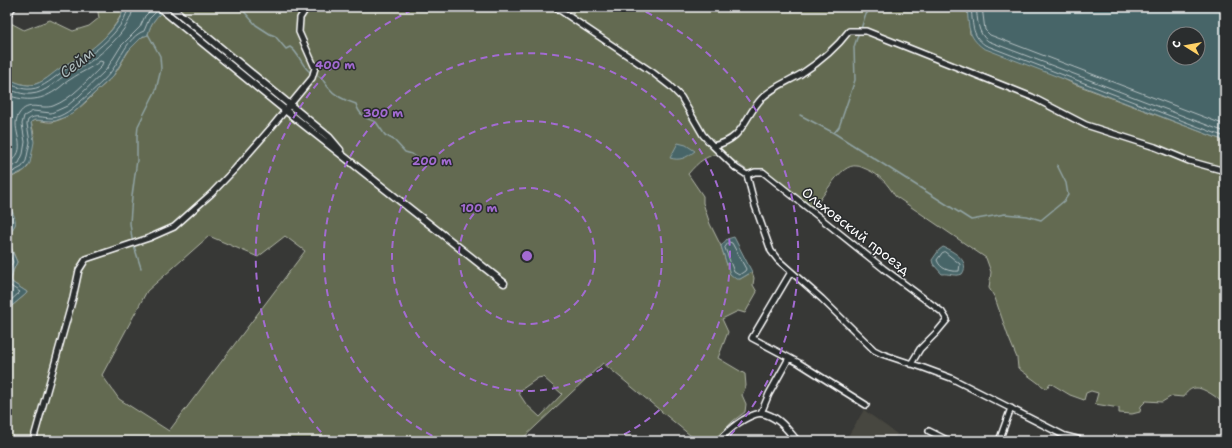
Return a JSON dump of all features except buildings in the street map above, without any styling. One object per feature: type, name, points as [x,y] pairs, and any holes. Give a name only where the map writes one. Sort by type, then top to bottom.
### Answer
[{"type":"street","points":[[7,16],[13,7]]},
{"type":"street","points":[[159,7],[285,110],[504,284]]},
{"type":"street","points":[[171,7],[291,104],[329,137],[346,158]]},
{"type":"street","points":[[33,441],[73,298],[79,270],[86,259],[149,238],[174,227],[211,194],[235,169],[312,78],[315,68],[299,32],[300,18],[307,7]]},
{"type":"street","points":[[554,7],[652,72],[670,86],[680,97],[703,134],[713,146],[736,168],[747,176],[755,206],[772,251],[778,260],[822,299],[874,350],[911,364],[938,372],[1073,440],[1085,441]]},
{"type":"street","points":[[713,146],[720,144],[740,132],[755,106],[771,90],[808,69],[849,31],[866,31],[1032,97],[1086,125],[1155,147],[1189,161],[1225,171]]},
{"type":"street","name":"Ольховский проезд","points":[[747,176],[755,172],[763,172],[884,269],[942,312],[947,320],[920,349],[911,364]]},
{"type":"street","points":[[791,272],[752,338],[789,358],[866,405]]},
{"type":"street","points":[[761,412],[789,358]]},
{"type":"street","points":[[999,441],[1011,408]]},
{"type":"street","points":[[718,441],[738,424],[750,416],[761,412],[776,418],[785,425],[797,441]]},
{"type":"street","points":[[929,430],[949,441]]},
{"type":"shaded area","points":[[864,410],[897,434],[893,441],[845,441]]},
{"type":"green space","points":[[97,7],[124,8],[121,16],[111,30],[93,48],[79,58],[65,65],[45,80],[36,84],[25,85],[7,79],[7,21],[24,30],[50,20],[73,31],[89,26],[99,18]]},
{"type":"green space","points":[[166,7],[967,7],[970,34],[1072,83],[1225,141],[1225,412],[1223,405],[1218,398],[1199,388],[1190,390],[1183,397],[1172,396],[1162,402],[1146,401],[1141,406],[1140,412],[1132,414],[1119,413],[1119,408],[1095,404],[1098,393],[1091,391],[1086,393],[1084,400],[1070,395],[1050,383],[1047,388],[1045,388],[1018,368],[1017,358],[995,298],[989,288],[991,272],[986,258],[895,196],[886,183],[871,171],[857,166],[851,166],[833,181],[814,207],[808,206],[768,173],[757,169],[748,171],[722,152],[703,160],[688,174],[703,196],[703,203],[710,224],[721,246],[730,274],[740,279],[752,272],[754,278],[753,285],[757,292],[745,313],[738,311],[722,319],[728,332],[718,358],[745,374],[746,386],[742,395],[746,404],[745,412],[733,421],[714,441],[697,441],[603,363],[520,441],[7,441],[7,310],[27,292],[11,281],[17,262],[11,247],[10,233],[15,224],[13,215],[7,204],[7,179],[21,173],[28,167],[34,134],[31,122],[36,120],[52,122],[59,120],[71,114],[82,105],[113,76],[132,46],[142,37],[148,35],[152,23]],"holes":[[[209,236],[258,257],[285,236],[305,251],[169,431],[119,399],[102,375],[147,291]],[[543,377],[562,394],[540,417],[526,404],[518,392],[538,378]]]},
{"type":"water","name":"Сейм","points":[[124,7],[166,7],[152,23],[148,35],[143,36],[128,51],[113,76],[72,114],[55,121],[34,120],[31,122],[34,142],[30,163],[25,170],[7,179],[7,79],[28,85],[40,83],[99,43],[118,22]]},
{"type":"water","points":[[967,7],[1225,7],[1225,141],[983,48],[971,35]]},
{"type":"water","points":[[678,143],[686,145],[695,151],[683,158],[670,158]]},
{"type":"water","points":[[7,204],[15,219],[15,225],[10,234],[10,244],[17,262],[11,280],[27,292],[7,310]]},
{"type":"water","points":[[734,237],[752,272],[740,279],[736,279],[730,274],[721,246],[727,239]]},
{"type":"water","points":[[943,247],[952,251],[963,261],[964,270],[962,274],[942,274],[933,264],[932,260]]},
{"type":"waterway","points":[[240,7],[256,25],[275,36],[286,49],[290,47],[306,68],[312,73]]},
{"type":"waterway","points":[[861,29],[865,16],[871,7]]},
{"type":"waterway","points":[[800,115],[834,133],[839,127],[855,80],[854,47],[859,32]]},
{"type":"waterway","points":[[132,239],[130,223],[137,160],[138,126],[156,90],[161,69],[160,56],[148,34]]},
{"type":"waterway","points":[[314,74],[321,78],[337,96],[356,104],[361,114],[376,122],[385,135],[394,140],[405,152],[412,154],[420,160]]},
{"type":"waterway","points":[[834,133],[971,220],[1005,214],[1027,216],[1041,220],[1064,201],[1068,195],[1066,183],[1057,165]]},
{"type":"waterway","points":[[134,246],[141,268]]}]
